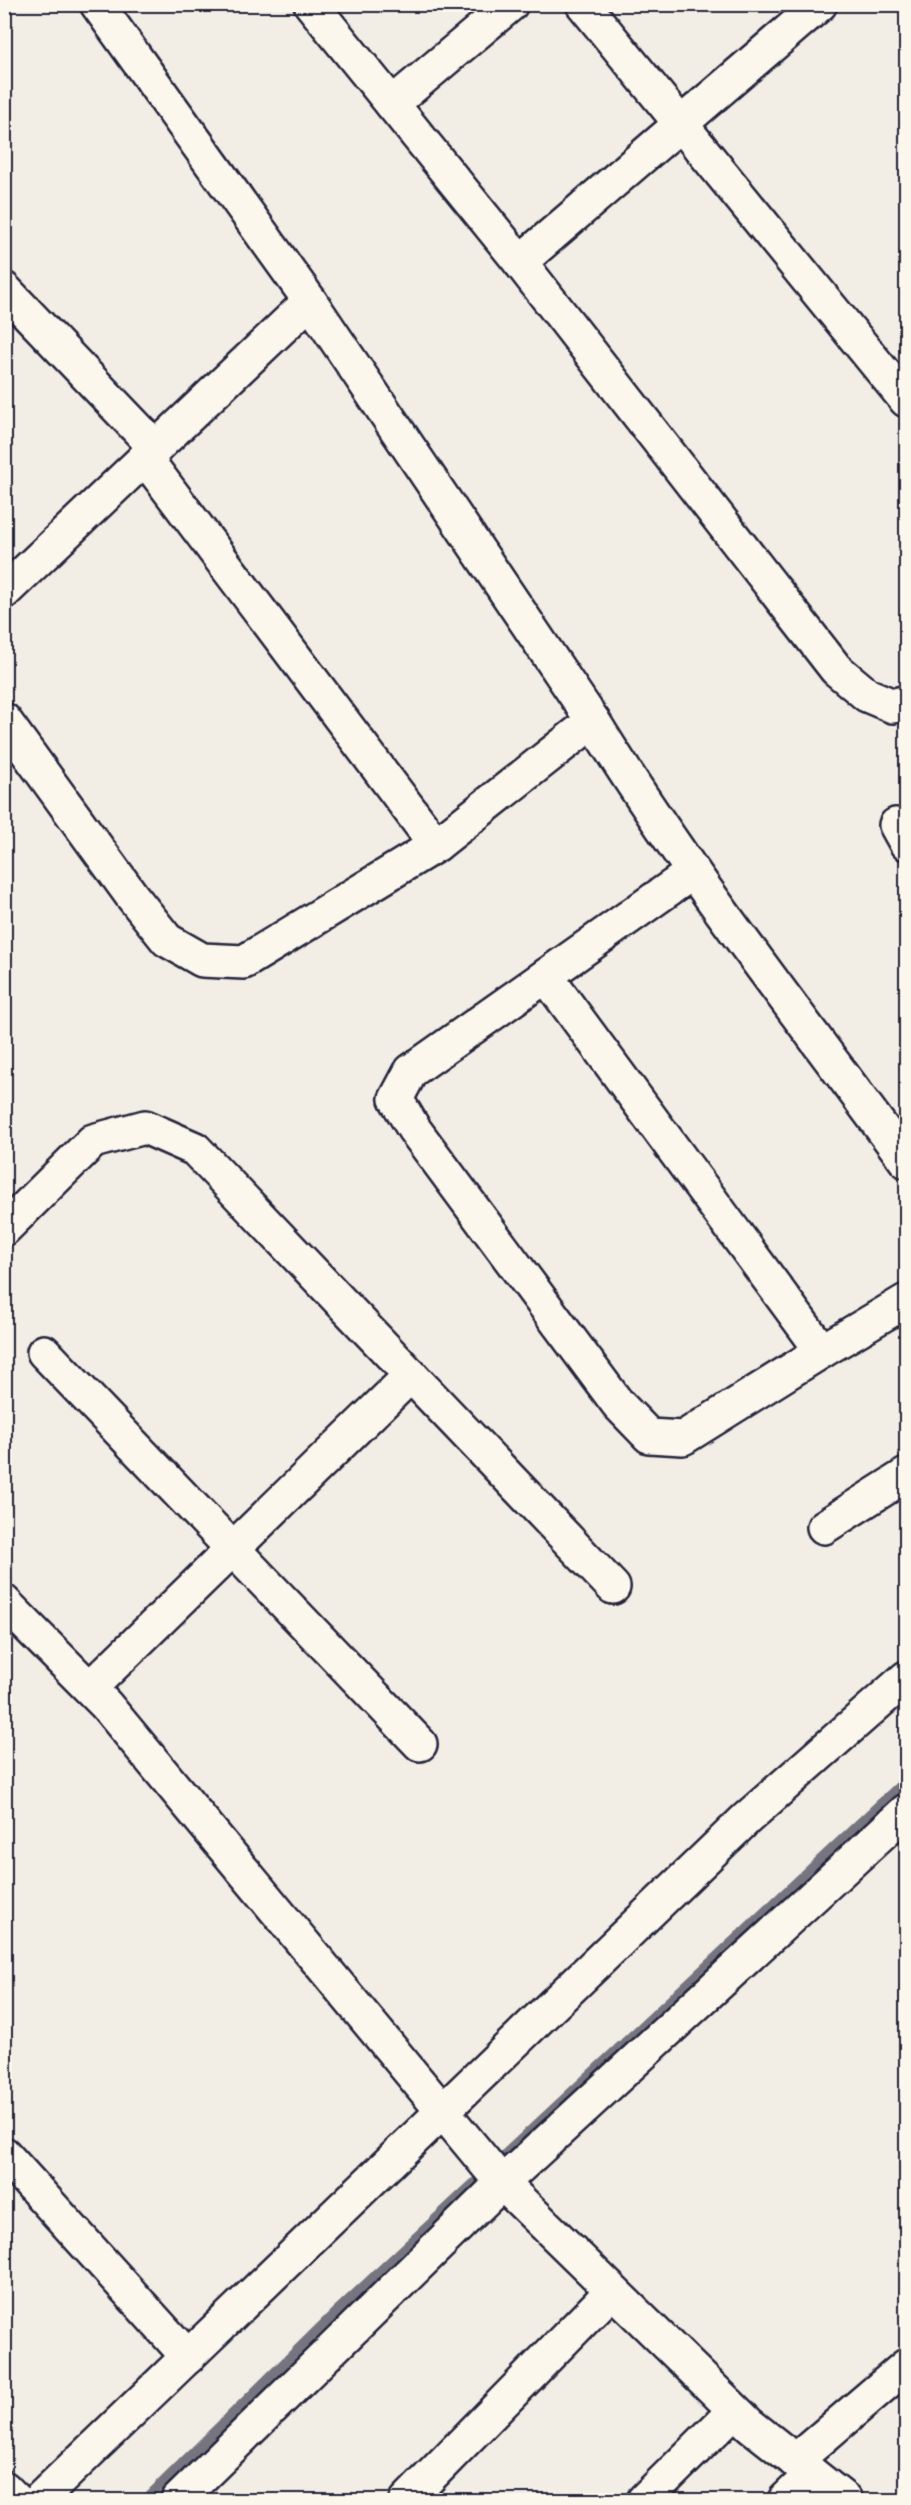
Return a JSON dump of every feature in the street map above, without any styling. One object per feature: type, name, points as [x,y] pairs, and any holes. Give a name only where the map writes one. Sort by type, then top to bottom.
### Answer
[{"type":"street","points":[[97,4],[310,301],[593,721],[634,788],[693,872],[906,1161]]},
{"type":"street","points":[[311,4],[520,262],[836,669],[867,695],[893,706],[906,702]]},
{"type":"street","points":[[392,104],[511,4]]},
{"type":"street","points":[[583,4],[906,400]]},
{"type":"street","points":[[520,262],[820,4]]},
{"type":"street","points":[[4,289],[151,453],[436,845]]},
{"type":"street","points":[[9,580],[151,453],[310,301]]},
{"type":"street","points":[[4,720],[132,896],[167,940],[202,960],[244,962],[436,845],[593,721]]},
{"type":"street","points":[[693,872],[411,1071],[396,1099],[414,1129],[618,1404],[649,1436],[683,1438],[906,1301]]},
{"type":"street","points":[[546,975],[822,1351]]},
{"type":"street","points":[[4,1229],[93,1141],[145,1127],[195,1149],[614,1587]]},
{"type":"street","points":[[44,1352],[420,1744]]},
{"type":"street","points":[[90,1688],[411,1375]]},
{"type":"street","points":[[824,1527],[906,1475]]},
{"type":"street","points":[[4,1602],[106,1704],[501,2183],[734,2410],[845,2500]]},
{"type":"street","points":[[39,2500],[746,1819],[906,1678]]},
{"type":"street","points":[[178,2500],[501,2183],[906,1811]]},
{"type":"street","points":[[4,2154],[188,2357]]},
{"type":"street","points":[[406,2500],[611,2292]]},
{"type":"street","points":[[785,2500],[804,2468],[906,2366]]},
{"type":"street","points":[[644,2500],[734,2410]]},
{"type":"street","points":[[4,2488],[16,2500]]},
{"type":"waterway","points":[[145,2500],[334,2314],[906,1780]]}]
